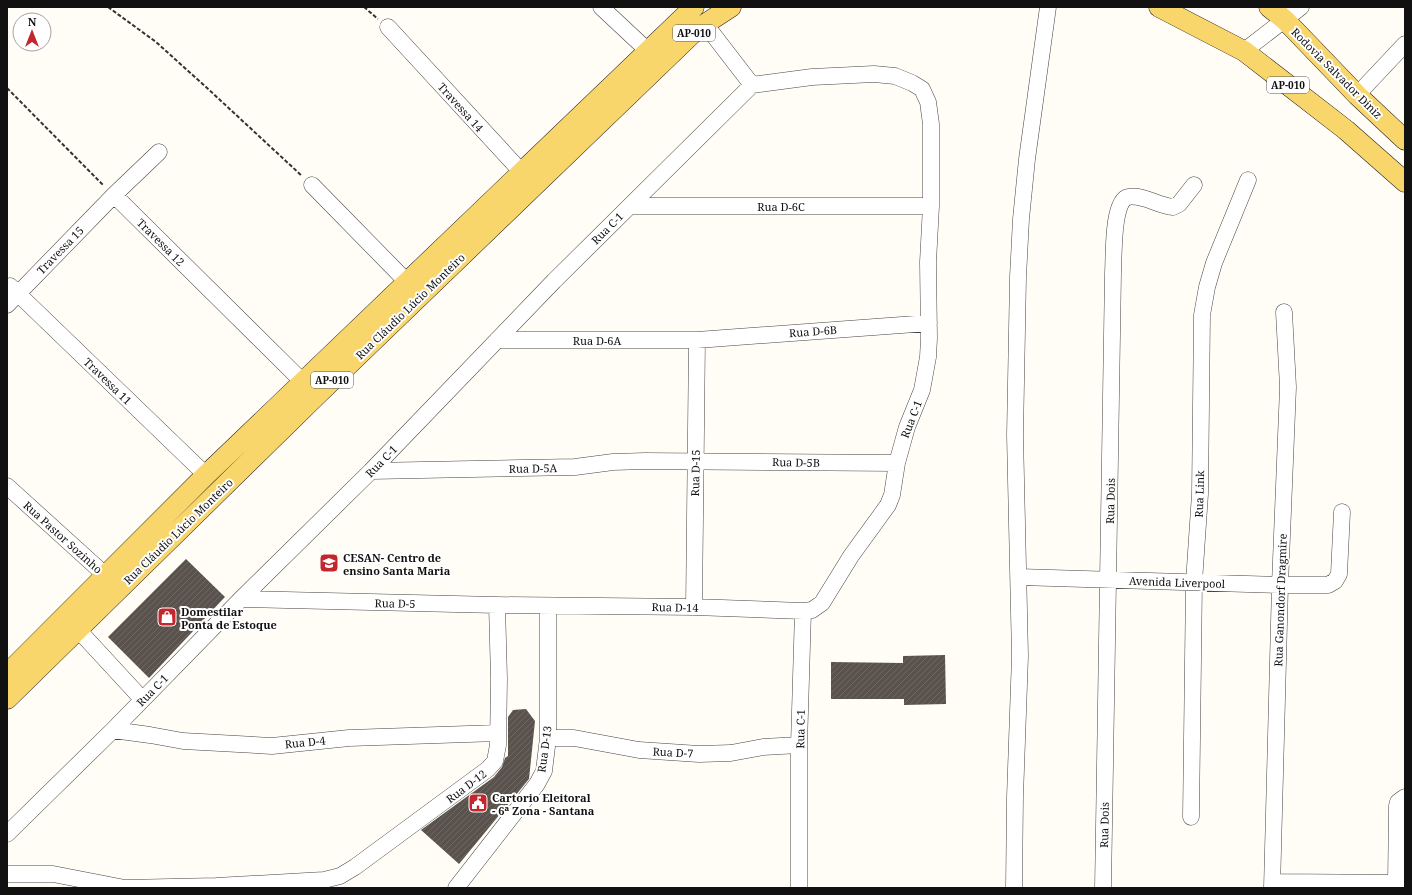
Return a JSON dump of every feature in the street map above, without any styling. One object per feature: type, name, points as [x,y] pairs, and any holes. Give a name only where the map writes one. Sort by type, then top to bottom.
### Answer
[{"type":"main road","name":"AP-010","points":[[654,58],[697,13],[731,7]]},
{"type":"main road","name":"AP-010","points":[[1159,7],[1244,51],[1346,130],[1405,182]]},
{"type":"main road","name":"Rodovia Salvador Diniz","points":[[1269,7],[1284,20],[1357,95],[1404,138]]},
{"type":"main road","name":"Rua Cláudio Lúcio Monteiro","points":[[7,674],[71,622],[310,389],[654,58]]},
{"type":"main road","points":[[1380,160],[1404,138]]},
{"type":"main road","name":"Rua Cláudio Lúcio Monteiro","points":[[113,582],[206,476],[310,389],[408,283],[528,180]]},
{"type":"main road","name":"Rua Cláudio Lúcio Monteiro","points":[[7,699],[71,622]]},
{"type":"street","points":[[601,7],[654,58]]},
{"type":"street","points":[[1014,888],[1020,656],[1016,435],[1018,278],[1021,219],[1027,159],[1048,7]]},
{"type":"street","points":[[1244,51],[1301,7]]},
{"type":"street","points":[[697,13],[752,85]]},
{"type":"street","name":"Travessa 14","points":[[388,27],[528,180]]},
{"type":"street","points":[[1357,95],[1405,44]]},
{"type":"street","name":"Rua C-1","points":[[7,834],[113,730],[241,599],[371,471],[554,281],[752,85],[778,80],[812,77],[874,74],[895,76],[917,85],[926,94],[930,112],[932,153],[928,262],[929,348],[924,382],[920,396],[907,427],[897,463],[892,495],[884,512],[851,556],[822,603],[812,610],[803,611],[799,745],[799,888]]},
{"type":"street","name":"Travessa 15","points":[[12,295],[159,152]]},
{"type":"street","name":"Rua Link","points":[[1191,817],[1194,582],[1200,494],[1202,315],[1207,287],[1214,263],[1248,180]]},
{"type":"street","points":[[312,185],[408,283]]},
{"type":"street","name":"Rua Dois","points":[[1103,888],[1113,273],[1116,222],[1118,210],[1122,200],[1127,197],[1139,198],[1168,207],[1177,206],[1194,185]]},
{"type":"street","name":"Travessa 12","points":[[114,195],[310,389]]},
{"type":"street","name":"Rua D-6C","points":[[630,206],[931,206]]},
{"type":"street","name":"Travessa 11","points":[[12,295],[206,476]]},
{"type":"street","name":"Rua Ganondorf Dragmire","points":[[1272,885],[1280,585],[1288,386],[1284,312]]},
{"type":"street","name":"Rua D-6B","points":[[697,340],[929,323]]},
{"type":"street","name":"Rua D-6A","points":[[497,340],[697,340]]},
{"type":"street","name":"Rua D-15","points":[[694,606],[697,340]]},
{"type":"street","name":"Rua D-5B","points":[[695,461],[897,463]]},
{"type":"street","name":"Rua D-5A","points":[[371,471],[575,467],[627,462],[695,461]]},
{"type":"street","name":"Rua Pastor Sozinho","points":[[7,486],[113,582]]},
{"type":"street","name":"Avenida Liverpool","points":[[1019,577],[1280,585],[1328,585],[1335,581],[1338,574],[1342,512]]},
{"type":"street","name":"Rua D-5","points":[[241,599],[548,606]]},
{"type":"street","name":"Rua D-12","points":[[7,874],[53,874],[125,888],[216,887],[324,880],[340,876],[355,867],[493,764],[497,757],[500,679],[497,605]]},
{"type":"street","name":"Rua D-14","points":[[548,606],[694,606],[803,611]]},
{"type":"street","name":"Rua D-13","points":[[456,888],[537,784],[544,771],[548,738],[548,606]]},
{"type":"street","points":[[71,622],[142,699]]},
{"type":"street","name":"Rua D-4","points":[[113,730],[183,741],[272,746],[349,738],[498,733]]},
{"type":"street","name":"Rua D-7","points":[[548,738],[574,738],[639,750],[699,754],[731,753],[763,747],[799,745]]},
{"type":"street","points":[[1272,885],[1400,883],[1397,806],[1398,802],[1405,797]]},
{"type":"street","points":[[324,880],[338,888]]},
{"type":"path","points":[[108,7],[156,42],[312,185]]},
{"type":"path","points":[[364,7],[388,27]]},
{"type":"path","points":[[7,88],[114,195]]},
{"type":"building","name":"Domestilar Ponta de Estoque","points":[[186,559],[225,597],[149,678],[108,637]]},
{"type":"building","points":[[945,655],[946,704],[904,705],[904,699],[831,699],[831,662],[903,663],[903,656]]},
{"type":"building","name":"Cartorio Eleitoral - 6ª Zona - Santana","points":[[526,709],[535,721],[529,779],[459,864],[421,830],[494,777],[502,767],[505,758],[508,756],[508,717],[513,710]]},
{"type":"place","name":"CESAN- Centro de ensino Santa Maria","points":[[329,563]]},
{"type":"place","name":"Domestilar Ponta de Estoque","points":[[167,617]]},
{"type":"place","name":"Cartorio Eleitoral - 6ª Zona - Santana","points":[[478,803]]}]
